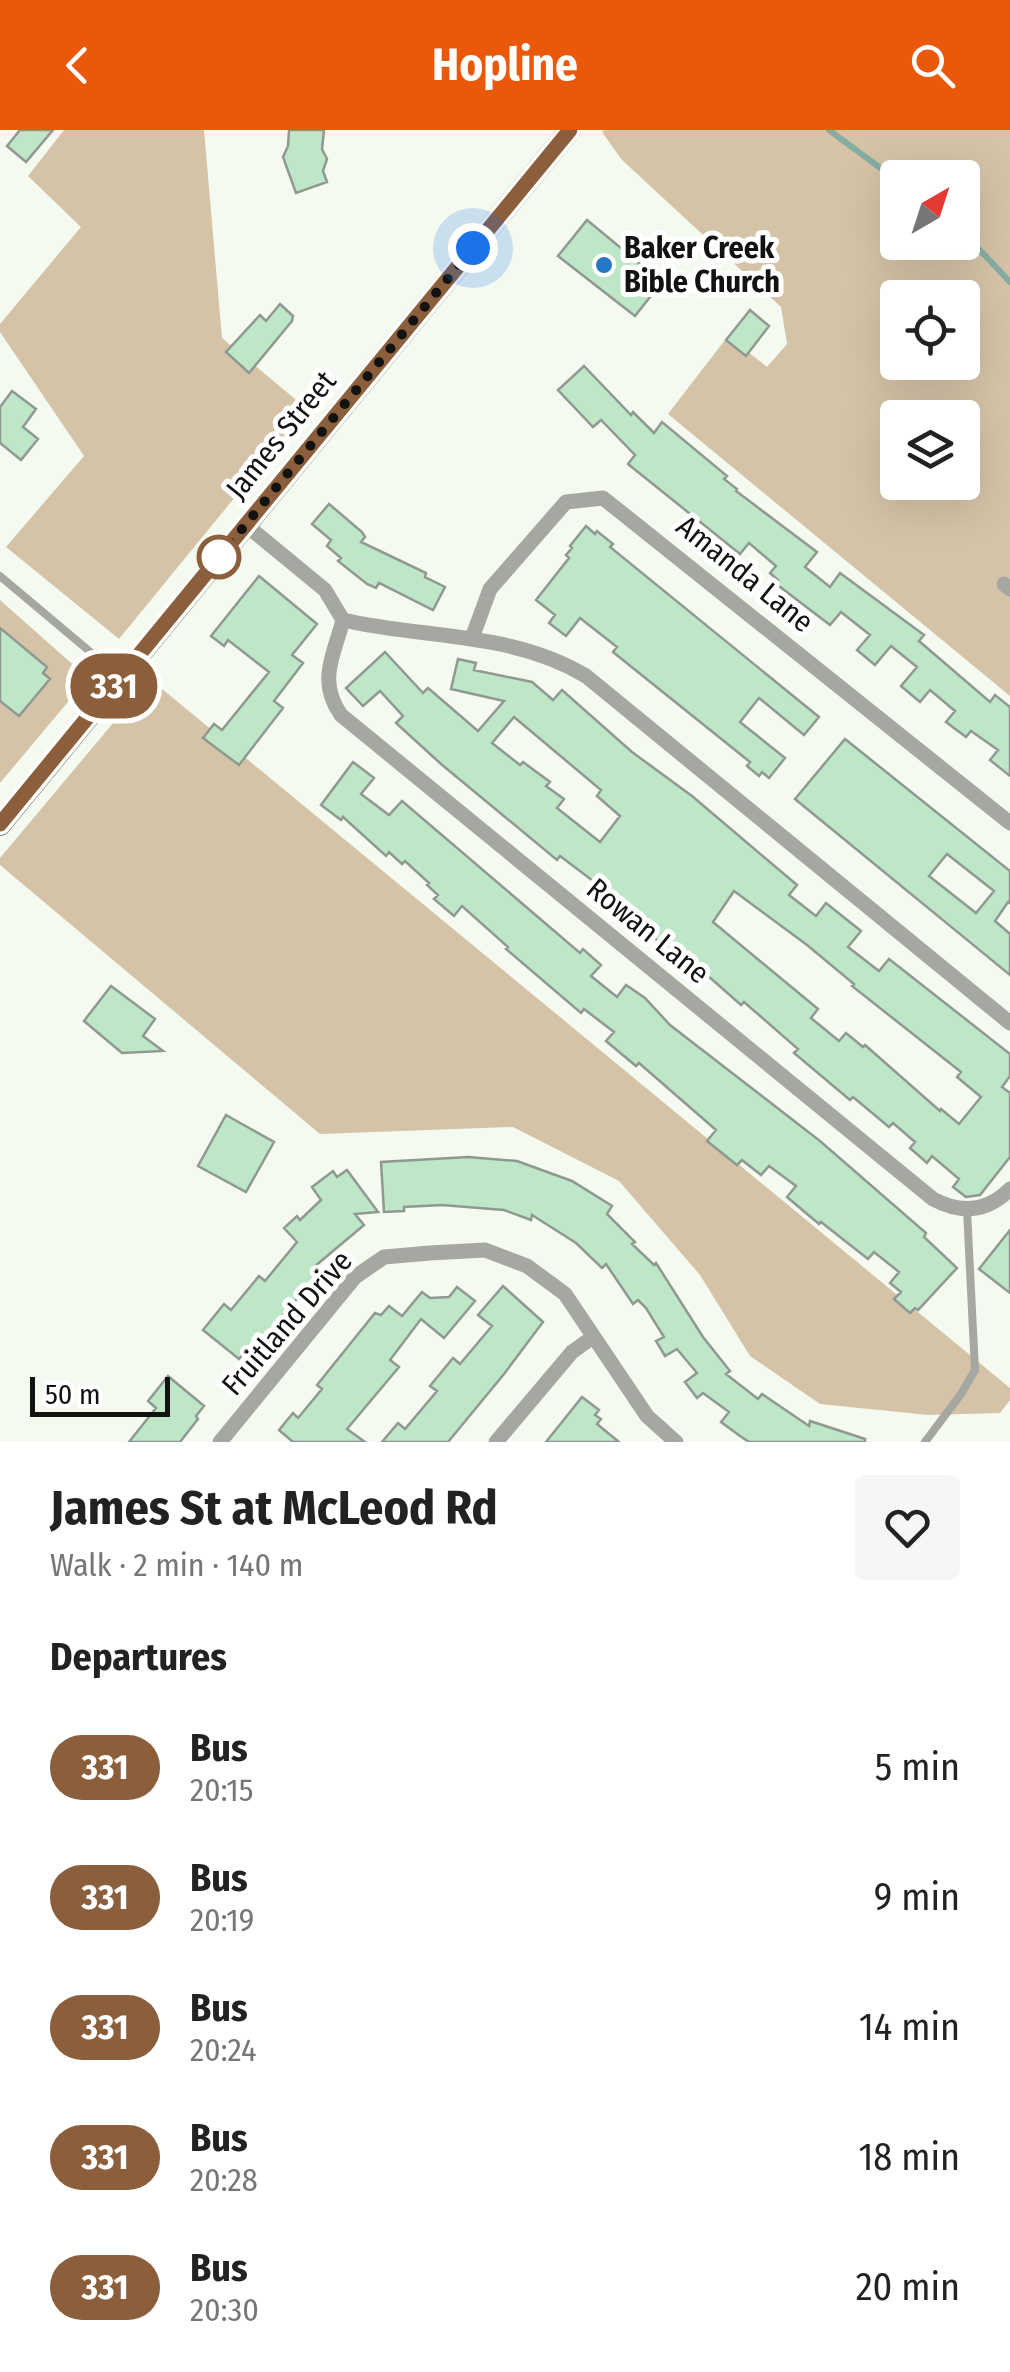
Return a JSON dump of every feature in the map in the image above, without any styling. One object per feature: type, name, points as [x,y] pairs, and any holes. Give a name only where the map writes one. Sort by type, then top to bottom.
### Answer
[{"type":"main road","name":"James Street","points":[[0,824],[570,130]]},
{"type":"street","name":"Amanda Lane","points":[[472,638],[490,589],[566,502],[604,498],[1010,823]]},
{"type":"street","points":[[246,525],[325,590],[343,620],[532,650],[586,676],[1010,1023]]},
{"type":"street","name":"Rowan Lane","points":[[343,620],[326,679],[333,704],[341,715],[933,1199],[967,1210]]},
{"type":"street","points":[[967,1210],[985,1207],[1010,1188]]},
{"type":"street","name":"Fruitland Drive","points":[[220,1442],[355,1277],[384,1257],[485,1250],[527,1266],[564,1294],[647,1416],[676,1442]]},
{"type":"street","points":[[496,1442],[572,1352],[593,1337]]},
{"type":"lane","points":[[0,576],[121,677]]},
{"type":"lane","points":[[924,1442],[962,1394],[975,1370],[967,1210]]},
{"type":"shaded area","points":[[64,130],[204,130],[222,338],[307,409],[119,639],[6,547],[84,456],[0,332],[0,324],[81,227],[28,176]]},
{"type":"shaded area","points":[[604,130],[1010,130],[1010,696],[668,414],[728,336],[767,367],[787,344],[781,307],[622,160]]},
{"type":"shaded area","points":[[0,600],[88,678],[0,783]]},
{"type":"shaded area","points":[[150,679],[1010,1388],[1010,1400],[1000,1413],[928,1415],[820,1404],[750,1356],[700,1275],[619,1181],[513,1127],[320,1134],[0,865],[0,858]]},
{"type":"building","points":[[20,130],[53,130],[26,162],[7,146]]},
{"type":"building","points":[[289,130],[324,130],[322,149],[327,159],[323,171],[327,182],[296,193],[283,157]]},
{"type":"building","name":"Baker Creek Bible Church","points":[[587,220],[662,282],[635,316],[558,256]]},
{"type":"building","points":[[280,304],[293,316],[292,321],[249,373],[226,352],[260,315],[266,321]]},
{"type":"building","points":[[750,310],[769,326],[746,356],[726,340]]},
{"type":"building","points":[[584,366],[631,415],[633,412],[654,433],[662,422],[727,476],[724,479],[736,491],[817,552],[805,567],[830,587],[840,573],[924,635],[919,641],[990,702],[995,695],[1010,707],[1010,776],[990,760],[998,750],[971,731],[966,737],[946,722],[955,711],[930,690],[920,702],[901,686],[917,667],[891,646],[875,665],[857,650],[870,635],[841,612],[830,625],[775,583],[778,580],[770,573],[776,566],[749,543],[740,554],[628,464],[635,455],[601,420],[593,427],[558,390]]},
{"type":"building","points":[[12,391],[36,409],[23,427],[38,439],[21,460],[0,443],[0,407]]},
{"type":"building","points":[[329,504],[362,532],[365,537],[361,542],[426,573],[425,577],[445,587],[433,610],[379,583],[376,588],[367,584],[338,561],[341,558],[327,546],[331,540],[312,524]]},
{"type":"building","points":[[586,526],[613,544],[610,547],[819,717],[804,735],[759,698],[740,722],[785,758],[769,778],[762,772],[759,776],[747,766],[750,762],[613,652],[617,647],[580,618],[566,636],[549,623],[555,615],[536,600],[569,558],[566,555],[570,546]]},
{"type":"building","points":[[259,576],[317,624],[292,655],[303,663],[274,701],[283,708],[239,765],[203,738],[214,724],[222,730],[269,672],[228,640],[224,646],[211,636]]},
{"type":"building","points":[[0,628],[47,667],[43,673],[50,679],[19,716],[0,701]]},
{"type":"building","points":[[385,652],[423,693],[428,688],[478,731],[504,701],[451,689],[458,659],[476,663],[474,670],[532,682],[553,700],[562,690],[632,752],[692,796],[797,885],[789,895],[816,916],[826,903],[861,931],[848,947],[879,971],[889,959],[1010,1054],[1010,1076],[1002,1087],[1010,1093],[1010,1157],[980,1195],[966,1197],[953,1187],[959,1179],[932,1156],[927,1163],[910,1148],[915,1142],[893,1123],[889,1127],[853,1097],[850,1100],[794,1053],[798,1049],[744,1002],[741,1005],[673,945],[669,949],[649,934],[654,927],[560,856],[557,860],[441,764],[396,723],[403,716],[380,691],[363,706],[346,688]],"holes":[[[514,717],[601,790],[597,796],[620,816],[600,842],[557,808],[564,799],[546,786],[550,782],[492,743]],[[734,891],[807,945],[852,986],[961,1072],[957,1077],[981,1097],[959,1124],[865,1045],[846,1033],[839,1041],[811,1018],[818,1009],[713,922]]]},
{"type":"building","points":[[845,739],[1010,871],[1010,903],[995,921],[1010,934],[1010,975],[795,799]],"holes":[[[947,854],[994,891],[976,913],[929,876]]]},
{"type":"building","points":[[353,762],[374,778],[361,794],[389,815],[402,801],[580,953],[583,949],[601,965],[591,976],[617,997],[626,985],[645,998],[670,1025],[820,1141],[926,1233],[924,1237],[957,1268],[918,1310],[910,1313],[894,1299],[901,1292],[890,1283],[899,1272],[874,1252],[868,1259],[819,1224],[787,1197],[796,1186],[769,1166],[761,1175],[742,1160],[737,1165],[707,1141],[716,1130],[639,1063],[636,1066],[606,1041],[614,1032],[584,1009],[581,1013],[462,906],[454,916],[434,899],[438,895],[429,883],[405,861],[402,864],[389,852],[386,856],[343,817],[341,820],[321,805]]},
{"type":"building","points":[[111,986],[155,1019],[143,1036],[163,1051],[122,1053],[84,1021]]},
{"type":"building","points":[[226,1115],[274,1142],[246,1192],[198,1166]]},
{"type":"building","points":[[468,1157],[517,1161],[572,1181],[612,1206],[607,1214],[635,1242],[632,1244],[656,1263],[703,1337],[730,1371],[726,1374],[758,1399],[762,1394],[809,1426],[810,1421],[865,1442],[749,1442],[740,1436],[721,1422],[729,1412],[703,1393],[697,1398],[685,1382],[697,1373],[677,1349],[665,1356],[656,1341],[664,1337],[646,1308],[638,1300],[633,1304],[606,1264],[602,1268],[576,1243],[532,1215],[531,1220],[504,1210],[442,1205],[384,1212],[381,1162]]},
{"type":"building","points":[[347,1170],[378,1212],[355,1214],[364,1225],[314,1267],[320,1271],[308,1286],[251,1352],[247,1349],[239,1359],[203,1330],[224,1304],[231,1310],[259,1276],[265,1281],[297,1242],[284,1228],[297,1216],[300,1220],[321,1200],[312,1187],[333,1171],[337,1177]]},
{"type":"building","points":[[1010,1230],[1010,1293],[979,1269]]},
{"type":"building","points":[[503,1286],[543,1322],[504,1374],[448,1442],[382,1442],[398,1423],[405,1429],[437,1391],[430,1386],[453,1358],[460,1364],[492,1326],[478,1315]]},
{"type":"building","points":[[457,1287],[475,1301],[444,1338],[421,1319],[390,1360],[399,1367],[347,1429],[365,1442],[293,1442],[279,1430],[293,1413],[298,1418],[322,1389],[317,1385],[375,1313],[381,1315],[389,1306],[402,1316],[422,1292],[430,1298],[449,1297]]},
{"type":"building","points":[[168,1376],[204,1406],[196,1416],[198,1419],[180,1442],[129,1442],[156,1408],[148,1401]]},
{"type":"building","points":[[582,1397],[599,1410],[595,1415],[601,1419],[597,1424],[619,1442],[546,1442]]},
{"type":"waterway","points":[[829,130],[880,168]]},
{"type":"waterway","points":[[980,250],[1010,282]]},
{"type":"bus line","name":"331","points":[[0,824],[570,130]]},
{"type":"place","name":"Baker Creek Bible Church","points":[[604,265]]},
{"type":"route","points":[[219,557],[473,248]]}]
